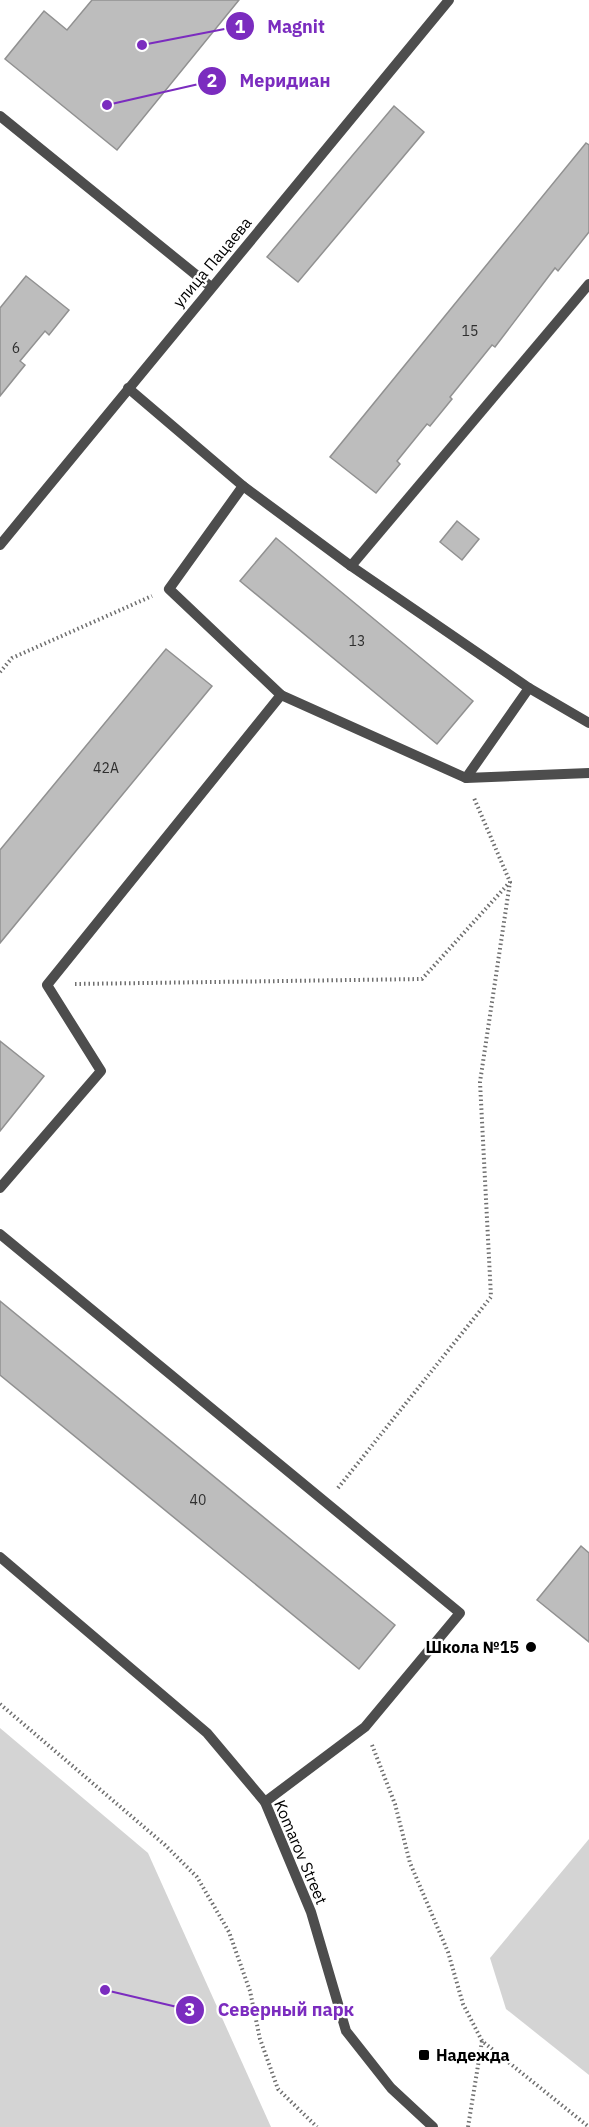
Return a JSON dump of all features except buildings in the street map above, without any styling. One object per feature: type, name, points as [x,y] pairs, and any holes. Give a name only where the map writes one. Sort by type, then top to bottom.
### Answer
[{"type":"street","name":"улица Пацаева","points":[[0,544],[449,0]]},
{"type":"street","points":[[0,116],[211,287]]},
{"type":"street","points":[[351,566],[589,284]]},
{"type":"street","points":[[128,388],[243,486],[351,566],[529,688],[589,723]]},
{"type":"street","points":[[243,486],[169,589],[281,695],[466,778],[589,773]]},
{"type":"street","points":[[466,778],[529,688]]},
{"type":"street","points":[[0,1188],[101,1071],[47,985],[281,695]]},
{"type":"street","points":[[0,1234],[460,1613],[365,1727],[265,1802]]},
{"type":"street","name":"Komarov Street","points":[[0,1557],[207,1733],[265,1802],[311,1912],[346,2031],[391,2088],[433,2127]]},
{"type":"path","points":[[0,672],[12,658],[169,589]]},
{"type":"path","points":[[326,1502],[491,1297],[480,1083],[510,882],[466,778]]},
{"type":"path","points":[[47,985],[422,979],[510,882]]},
{"type":"path","points":[[0,1704],[165,1845],[197,1877],[230,1932],[250,1992],[260,2039],[278,2089],[317,2127]]},
{"type":"path","points":[[365,1727],[394,1804],[410,1863],[448,1952],[463,2004],[482,2041],[589,2127]]},
{"type":"path","points":[[468,2127],[482,2041]]},
{"type":"shaded area","points":[[0,1728],[148,1853],[271,2127],[0,2127]]},
{"type":"shaded area","points":[[589,1839],[589,2075],[506,2009],[490,1958]]},
{"type":"place","name":"Magnit","points":[[142,45]]},
{"type":"place","name":"Меридиан","points":[[107,105]]},
{"type":"place","name":"Школа №15","points":[[531,1647]]},
{"type":"place","name":"Северный парк","points":[[105,1990]]},
{"type":"place","name":"Надежда","points":[[424,2055]]}]
